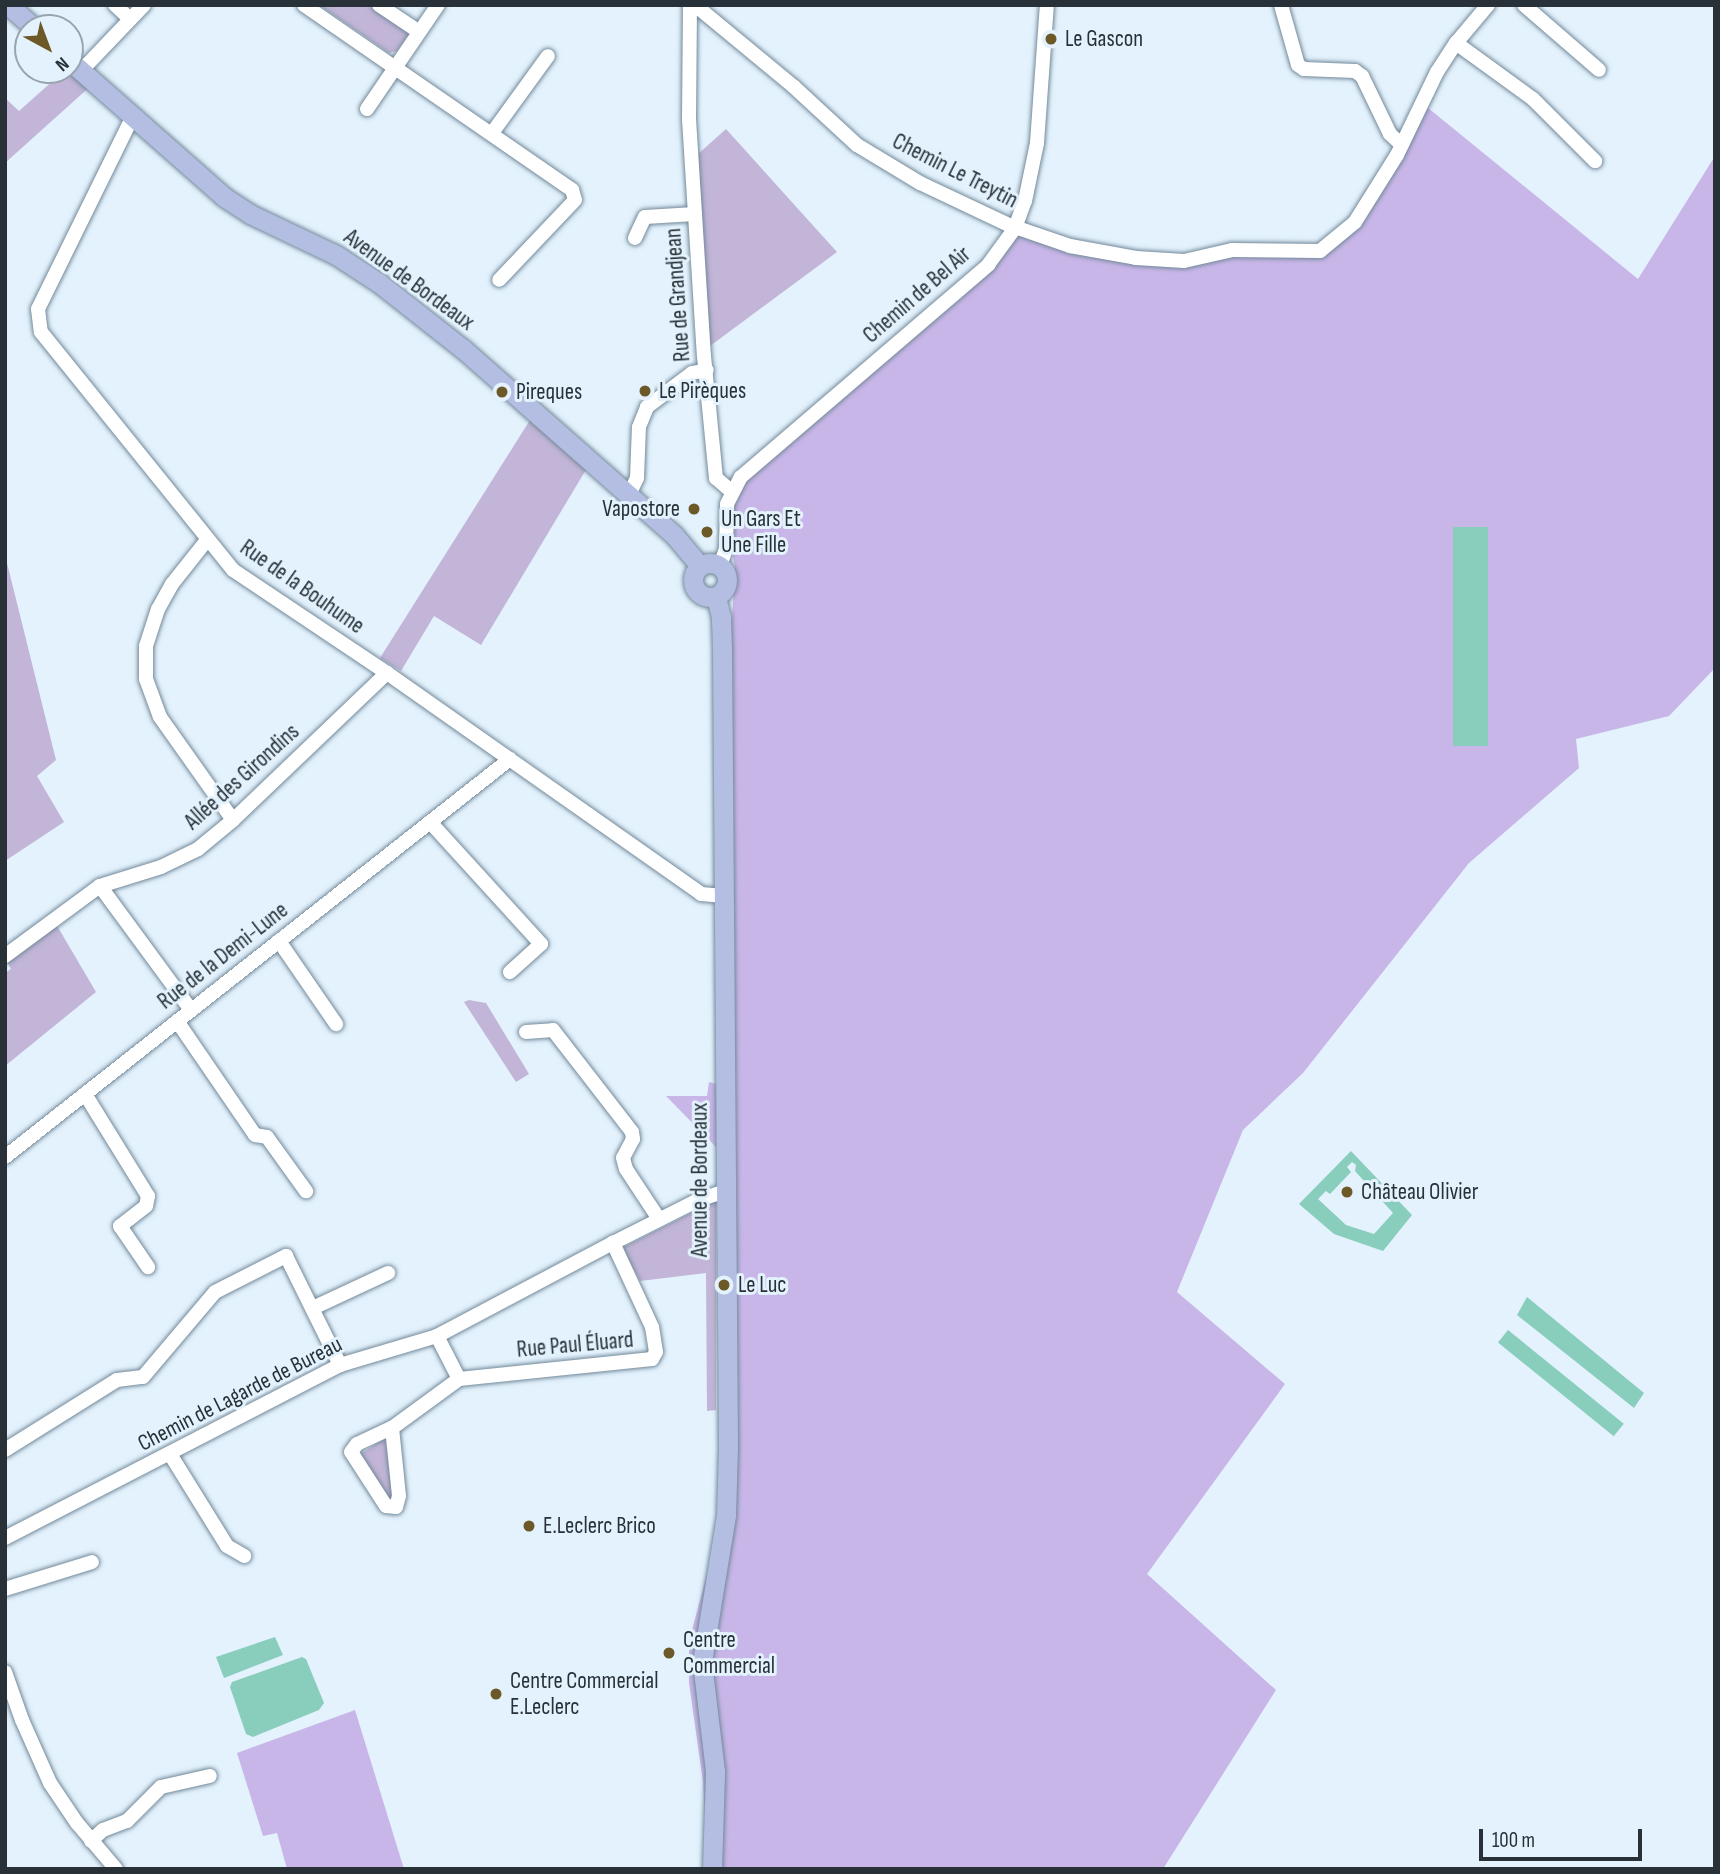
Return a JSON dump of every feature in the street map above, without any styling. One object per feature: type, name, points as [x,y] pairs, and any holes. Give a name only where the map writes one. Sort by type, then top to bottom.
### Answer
[{"type":"main road","name":"Avenue de Bordeaux","points":[[84,73],[224,197],[250,214],[336,255],[422,316],[674,535],[700,566]]},
{"type":"main road","points":[[710,563],[720,566],[726,573],[724,591],[716,597],[705,597],[694,586],[694,575],[700,566],[710,563]]},
{"type":"main road","name":"Avenue de Bordeaux","points":[[710,1869],[703,1782],[690,1683],[689,1641],[714,1548],[728,1446],[722,648],[721,617],[716,597]]},
{"type":"main road","name":"Avenue de Bordeaux","points":[[710,1869],[716,1802],[702,1662],[726,1515],[722,1493]]},
{"type":"street","points":[[115,5],[129,18]]},
{"type":"street","points":[[84,59],[144,5]]},
{"type":"street","points":[[304,5],[572,190],[575,200],[499,280]]},
{"type":"street","points":[[379,5],[418,31]]},
{"type":"street","points":[[367,108],[438,5]]},
{"type":"street","name":"Rue de Grandjean","points":[[692,5],[689,119],[705,363],[716,478],[731,491]]},
{"type":"street","name":"Chemin Le Treytin","points":[[692,5],[706,18],[736,36],[857,145],[920,183],[1015,228],[1070,246],[1136,258],[1184,261],[1232,250],[1320,251],[1355,222],[1402,145],[1437,72],[1456,43],[1488,5]]},
{"type":"street","name":"Chemin de Bel Air","points":[[731,491],[753,466],[988,265],[1015,228],[1027,193],[1037,143],[1047,5]]},
{"type":"street","points":[[1281,5],[1298,65],[1304,69],[1355,71],[1362,76],[1390,134],[1402,145]]},
{"type":"street","points":[[1524,5],[1599,70]]},
{"type":"street","points":[[1456,43],[1533,99],[1595,161]]},
{"type":"street","points":[[492,133],[548,56]]},
{"type":"street","name":"Rue de la Bouhume","points":[[133,116],[38,309],[41,332],[233,570],[387,673],[701,894],[724,896]]},
{"type":"street","name":"Rue de Grandjean","points":[[635,238],[645,216],[695,214]]},
{"type":"street","points":[[629,495],[637,478],[639,427],[647,407],[705,363]]},
{"type":"street","points":[[720,566],[724,558],[727,504],[731,491]]},
{"type":"street","points":[[207,540],[172,584],[158,609],[146,646],[146,679],[160,717],[233,820]]},
{"type":"street","name":"Allée des Girondins","points":[[5,956],[100,886],[161,867],[198,849],[233,820],[387,673]]},
{"type":"street","name":"Rue de la Demi-Lune","points":[[5,1157],[510,759]]},
{"type":"street","points":[[430,822],[541,944],[510,972]]},
{"type":"street","points":[[100,886],[191,1010]]},
{"type":"street","points":[[279,941],[336,1024]]},
{"type":"street","points":[[177,1021],[255,1135],[267,1137],[306,1191]]},
{"type":"street","points":[[526,1032],[553,1030],[632,1132],[633,1139],[624,1158],[626,1169],[659,1219]]},
{"type":"street","points":[[85,1094],[149,1196],[146,1206],[120,1226],[148,1267]]},
{"type":"street","name":"Chemin de Lagarde de Bureau","points":[[5,1538],[340,1365],[437,1336],[659,1219],[724,1191]]},
{"type":"street","name":"Rue Paul Éluard","points":[[459,1379],[652,1359],[656,1352],[652,1327],[613,1243]]},
{"type":"street","points":[[5,1450],[117,1380],[143,1377],[215,1292],[286,1256],[340,1365]]},
{"type":"street","points":[[313,1308],[388,1273]]},
{"type":"street","points":[[392,1428],[399,1496],[396,1507],[386,1506],[351,1452],[357,1444],[392,1428],[459,1379],[437,1336]]},
{"type":"street","points":[[170,1454],[227,1546],[244,1556]]},
{"type":"street","points":[[5,1589],[92,1562]]},
{"type":"street","points":[[5,1674],[50,1783],[91,1841],[117,1869]]},
{"type":"street","points":[[91,1841],[103,1830],[127,1821],[161,1787],[210,1776]]},
{"type":"shaded area","points":[[319,5],[368,5],[410,32],[397,51],[389,53]]},
{"type":"shaded area","points":[[84,79],[94,83],[5,163],[5,98],[19,111],[49,84],[84,84]]},
{"type":"shaded area","points":[[1422,103],[1638,279],[1715,156],[1715,668],[1669,716],[1576,739],[1579,768],[1469,863],[1303,1073],[1243,1130],[1177,1292],[1285,1384],[1147,1574],[1276,1690],[1163,1869],[708,1869],[703,1782],[689,1683],[689,1641],[714,1548],[720,1503],[722,648],[732,618],[735,568],[726,516],[731,491],[988,265],[1015,228],[1136,258],[1232,250],[1320,251],[1355,222]]},
{"type":"shaded area","points":[[726,129],[837,252],[710,346],[697,155]]},
{"type":"shaded area","points":[[530,420],[587,468],[481,645],[434,616],[401,671],[380,658]]},
{"type":"shaded area","points":[[1453,527],[1488,527],[1488,746],[1453,746]]},
{"type":"shaded area","points":[[5,555],[56,760],[37,776],[64,822],[5,861]]},
{"type":"shaded area","points":[[56,924],[96,992],[5,1066],[5,973],[11,969],[6,960]]},
{"type":"shaded area","points":[[469,1000],[486,1003],[529,1074],[516,1082],[464,1002]]},
{"type":"shaded area","points":[[709,1082],[716,1084],[716,1147],[666,1096],[707,1096]]},
{"type":"shaded area","points":[[1351,1151],[1412,1215],[1383,1251],[1334,1234],[1299,1204]],"holes":[[[1352,1162],[1356,1165],[1355,1171],[1393,1213],[1374,1234],[1346,1225],[1318,1199],[1326,1191],[1330,1194],[1351,1172],[1347,1167]]]},
{"type":"shaded area","points":[[708,1199],[716,1203],[716,1410],[707,1411],[706,1273],[640,1281],[624,1247],[705,1206]]},
{"type":"shaded area","points":[[1527,1297],[1644,1393],[1634,1408],[1517,1315]]},
{"type":"shaded area","points":[[1508,1330],[1624,1424],[1614,1436],[1498,1342]]},
{"type":"shaded area","points":[[382,1440],[388,1442],[394,1499],[388,1500],[359,1455]]},
{"type":"shaded area","points":[[275,1637],[283,1655],[224,1678],[216,1657]]},
{"type":"shaded area","points":[[302,1657],[306,1659],[324,1703],[319,1710],[253,1737],[246,1734],[230,1687],[232,1682]]},
{"type":"shaded area","points":[[355,1710],[404,1869],[287,1869],[277,1833],[263,1836],[237,1753]]},
{"type":"place","name":"Le Gascon","points":[[1051,39]]},
{"type":"place","name":"Le Pirèques","points":[[645,391]]},
{"type":"place","name":"Pireques","points":[[502,392]]},
{"type":"place","name":"Vapostore","points":[[694,509]]},
{"type":"place","name":"Un Gars Et Une Fille","points":[[707,532]]},
{"type":"place","name":"Château Olivier","points":[[1347,1192]]},
{"type":"place","name":"Le Luc","points":[[724,1285]]},
{"type":"place","name":"E.Leclerc Brico","points":[[529,1526]]},
{"type":"place","name":"Centre Commercial","points":[[669,1653]]},
{"type":"place","name":"Centre Commercial E.Leclerc","points":[[496,1694]]}]
